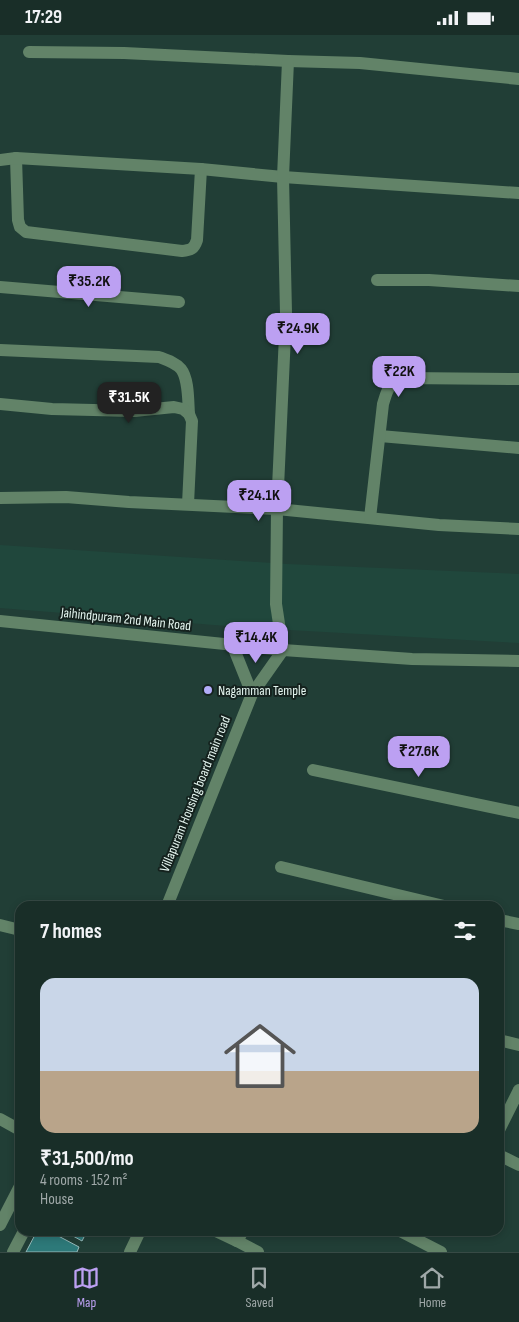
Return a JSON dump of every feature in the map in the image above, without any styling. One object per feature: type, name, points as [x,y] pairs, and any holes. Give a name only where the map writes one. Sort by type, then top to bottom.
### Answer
[{"type":"street","points":[[29,53],[124,53],[360,63],[519,79]]},
{"type":"street","points":[[282,650],[276,604],[277,509],[286,313],[282,177],[288,61]]},
{"type":"street","points":[[16,158],[18,220],[20,227],[26,232],[182,251],[196,246],[201,169]]},
{"type":"street","points":[[0,159],[16,158],[201,169],[282,177],[519,193]]},
{"type":"street","points":[[377,280],[429,280],[519,286]]},
{"type":"street","points":[[0,287],[179,302]]},
{"type":"street","points":[[0,350],[159,357],[173,363],[182,370],[186,382],[189,414],[192,421],[188,504]]},
{"type":"street","points":[[370,518],[383,404],[388,387],[394,381],[405,378],[519,379]]},
{"type":"street","points":[[0,404],[52,409],[134,411],[174,407],[183,409],[189,414]]},
{"type":"street","points":[[380,436],[519,448]]},
{"type":"street","points":[[0,498],[66,497],[277,509],[439,525],[519,529]]},
{"type":"street","name":"Jaihindpuram 2nd Main Road","points":[[0,621],[282,650],[412,659],[519,661]]},
{"type":"street","points":[[232,645],[252,694]]},
{"type":"street","name":"Villapuram Housing board main road","points":[[169,901],[252,694],[282,650]]},
{"type":"street","points":[[313,770],[519,813]]},
{"type":"street","points":[[281,867],[423,901]]},
{"type":"street","points":[[504,920],[519,924]]},
{"type":"street","points":[[0,925],[15,929]]},
{"type":"street","points":[[504,1041],[519,1045]]},
{"type":"street","points":[[504,1120],[519,1090]]},
{"type":"street","points":[[0,1119],[15,1127]]},
{"type":"street","points":[[504,1158],[519,1165]]},
{"type":"street","points":[[0,1225],[15,1196]]},
{"type":"street","points":[[13,1252],[21,1236]]},
{"type":"street","points":[[130,1252],[138,1236]]},
{"type":"street","points":[[240,1236],[258,1252]]},
{"type":"street","points":[[410,1236],[441,1252]]},
{"type":"shaded area","points":[[0,545],[287,564],[519,574],[519,643],[252,628],[0,608]]},
{"type":"building","points":[[34,1236],[58,1236],[79,1247],[77,1252],[26,1252]]},
{"type":"building","points":[[73,1236],[84,1236],[82,1241]]},
{"type":"place","name":"Nagamman Temple","points":[[208,690]]}]
